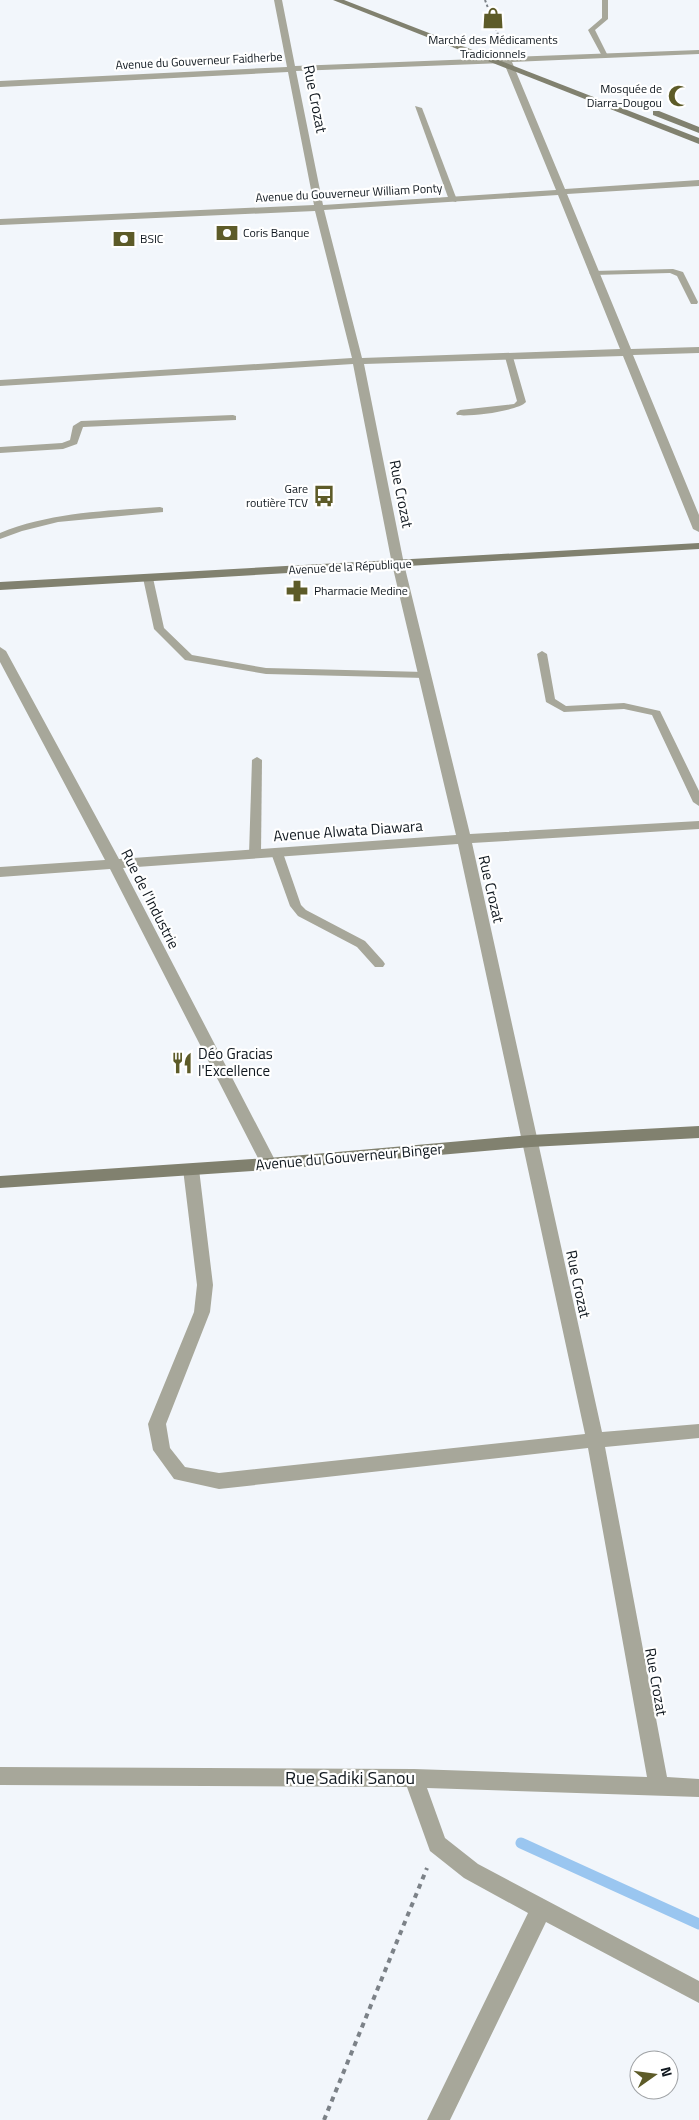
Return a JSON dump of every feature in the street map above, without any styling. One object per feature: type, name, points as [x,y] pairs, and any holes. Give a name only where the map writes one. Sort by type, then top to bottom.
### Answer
[{"type":"main road","points":[[337,0],[495,61],[509,61],[616,98]]},
{"type":"main road","points":[[356,0],[509,61],[699,141]]},
{"type":"main road","points":[[644,109],[699,130]]},
{"type":"main road","name":"Avenue de la République","points":[[0,586],[699,546]]},
{"type":"main road","name":"Avenue du Gouverneur Binger","points":[[0,1182],[269,1164],[530,1141],[699,1132]]},
{"type":"street","name":"Rue Crozat","points":[[278,0],[319,208],[358,361],[398,564],[464,839],[595,1440],[659,1788]]},
{"type":"street","points":[[699,52],[509,61],[593,273],[699,529]]},
{"type":"street","name":"Avenue du Gouverneur Faidherbe","points":[[0,84],[495,61]]},
{"type":"street","name":"Avenue du Gouverneur William Ponty","points":[[0,222],[319,208],[699,183]]},
{"type":"street","points":[[0,383],[358,361],[626,354],[699,350]]},
{"type":"street","name":"Rue de l'Industrie","points":[[0,650],[269,1164]]},
{"type":"street","name":"Avenue Alwata Diawara","points":[[0,872],[464,839],[699,825]]},
{"type":"street","points":[[190,1169],[205,1285],[202,1312],[157,1424],[162,1450],[180,1474],[219,1481],[595,1440],[699,1431]]},
{"type":"street","name":"Rue Sadiki Sanou","points":[[0,1776],[414,1778],[699,1788]]},
{"type":"street","points":[[414,1778],[437,1844],[471,1871],[699,1992]]},
{"type":"street","points":[[438,2120],[541,1908]]},
{"type":"lane","points":[[604,56],[591,30],[605,19],[605,0]]},
{"type":"lane","points":[[418,108],[452,200]]},
{"type":"lane","points":[[593,273],[670,271],[680,274],[694,302]]},
{"type":"lane","points":[[460,413],[516,406],[522,402],[509,357]]},
{"type":"lane","points":[[0,450],[62,446],[74,442],[77,426],[81,424],[233,418]]},
{"type":"lane","points":[[0,536],[20,527],[52,519],[160,510]]},
{"type":"lane","points":[[148,578],[159,629],[189,658],[266,672],[425,675]]},
{"type":"lane","points":[[542,654],[550,700],[564,709],[624,706],[656,713],[699,802]]},
{"type":"lane","points":[[255,854],[257,760]]},
{"type":"lane","points":[[277,853],[296,906],[302,913],[362,944],[379,964]]},
{"type":"path","points":[[485,0],[509,61]]},
{"type":"path","points":[[324,2120],[437,1844]]},
{"type":"waterway","points":[[521,1843],[699,1924]]},
{"type":"place","name":"Marché des Médicaments Tradicionnels","points":[[493,18]]},
{"type":"place","name":"Mosquée de Diarra-Dougou","points":[[679,96]]},
{"type":"place","name":"Coris Banque","points":[[227,233]]},
{"type":"place","name":"BSIC","points":[[124,239]]},
{"type":"place","name":"Gare routière TCV","points":[[324,496]]},
{"type":"place","name":"Pharmacie Medine","points":[[297,591]]},
{"type":"place","name":"Déo Gracias l'Excellence","points":[[182,1063]]}]
